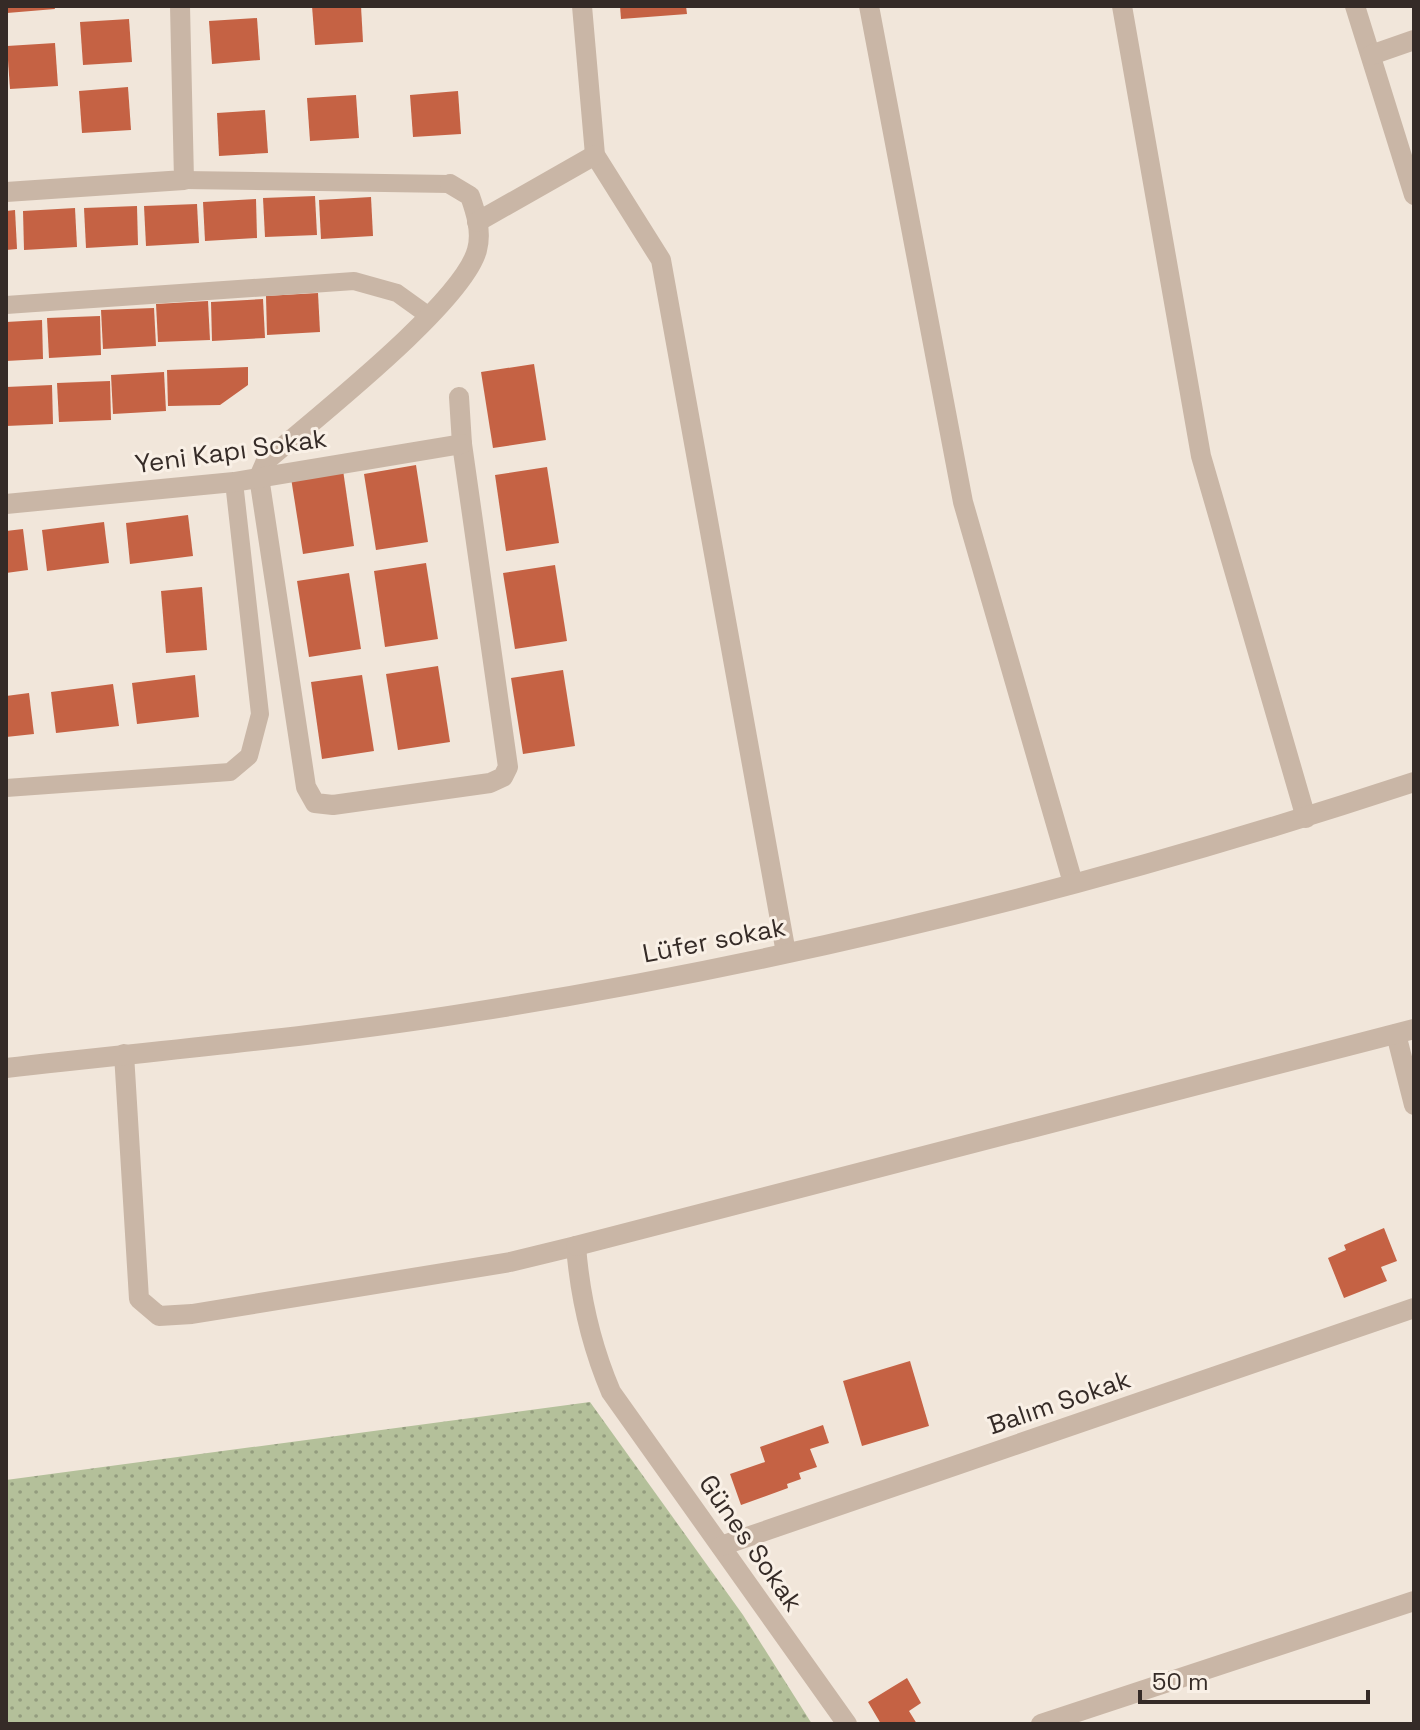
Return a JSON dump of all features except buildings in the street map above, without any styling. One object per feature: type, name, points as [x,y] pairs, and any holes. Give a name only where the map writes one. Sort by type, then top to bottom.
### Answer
[{"type":"street","points":[[6,192],[184,180],[180,6]]},
{"type":"street","points":[[582,6],[595,155],[661,260],[786,953]]},
{"type":"street","points":[[869,6],[963,502],[1073,883]]},
{"type":"street","points":[[1122,6],[1201,456],[1306,818]]},
{"type":"street","points":[[1355,6],[1414,195]]},
{"type":"street","points":[[1371,55],[1414,40]]},
{"type":"street","points":[[477,222],[595,155]]},
{"type":"street","points":[[450,184],[470,196],[477,222],[477,251],[462,281],[429,316],[266,461],[259,477],[306,787],[315,803],[333,805],[490,783],[503,777],[508,767],[462,444],[459,397]]},
{"type":"street","name":"Yeni Kapı Sokak","points":[[6,504],[234,482],[462,444]]},
{"type":"street","name":"Lüfer sokak","points":[[6,1068],[472,1012],[786,953],[849,940],[1238,840],[1414,782]]},
{"type":"street","points":[[124,1054],[139,1299],[159,1316],[192,1314],[510,1262],[1405,1032],[1414,1105]]},
{"type":"street","name":"Günes Sokak","points":[[576,1246],[583,1301],[598,1360],[611,1392],[847,1724]]},
{"type":"street","name":"Balım Sokak","points":[[721,1546],[1414,1308]]},
{"type":"street","points":[[1041,1724],[1414,1601]]},
{"type":"lane","points":[[184,180],[450,184]]},
{"type":"lane","points":[[6,305],[354,281],[397,293],[429,316]]},
{"type":"lane","points":[[6,788],[230,772],[249,756],[260,714],[234,482]]},
{"type":"green space","points":[[590,1402],[743,1615],[812,1724],[6,1724],[6,1480]]}]
